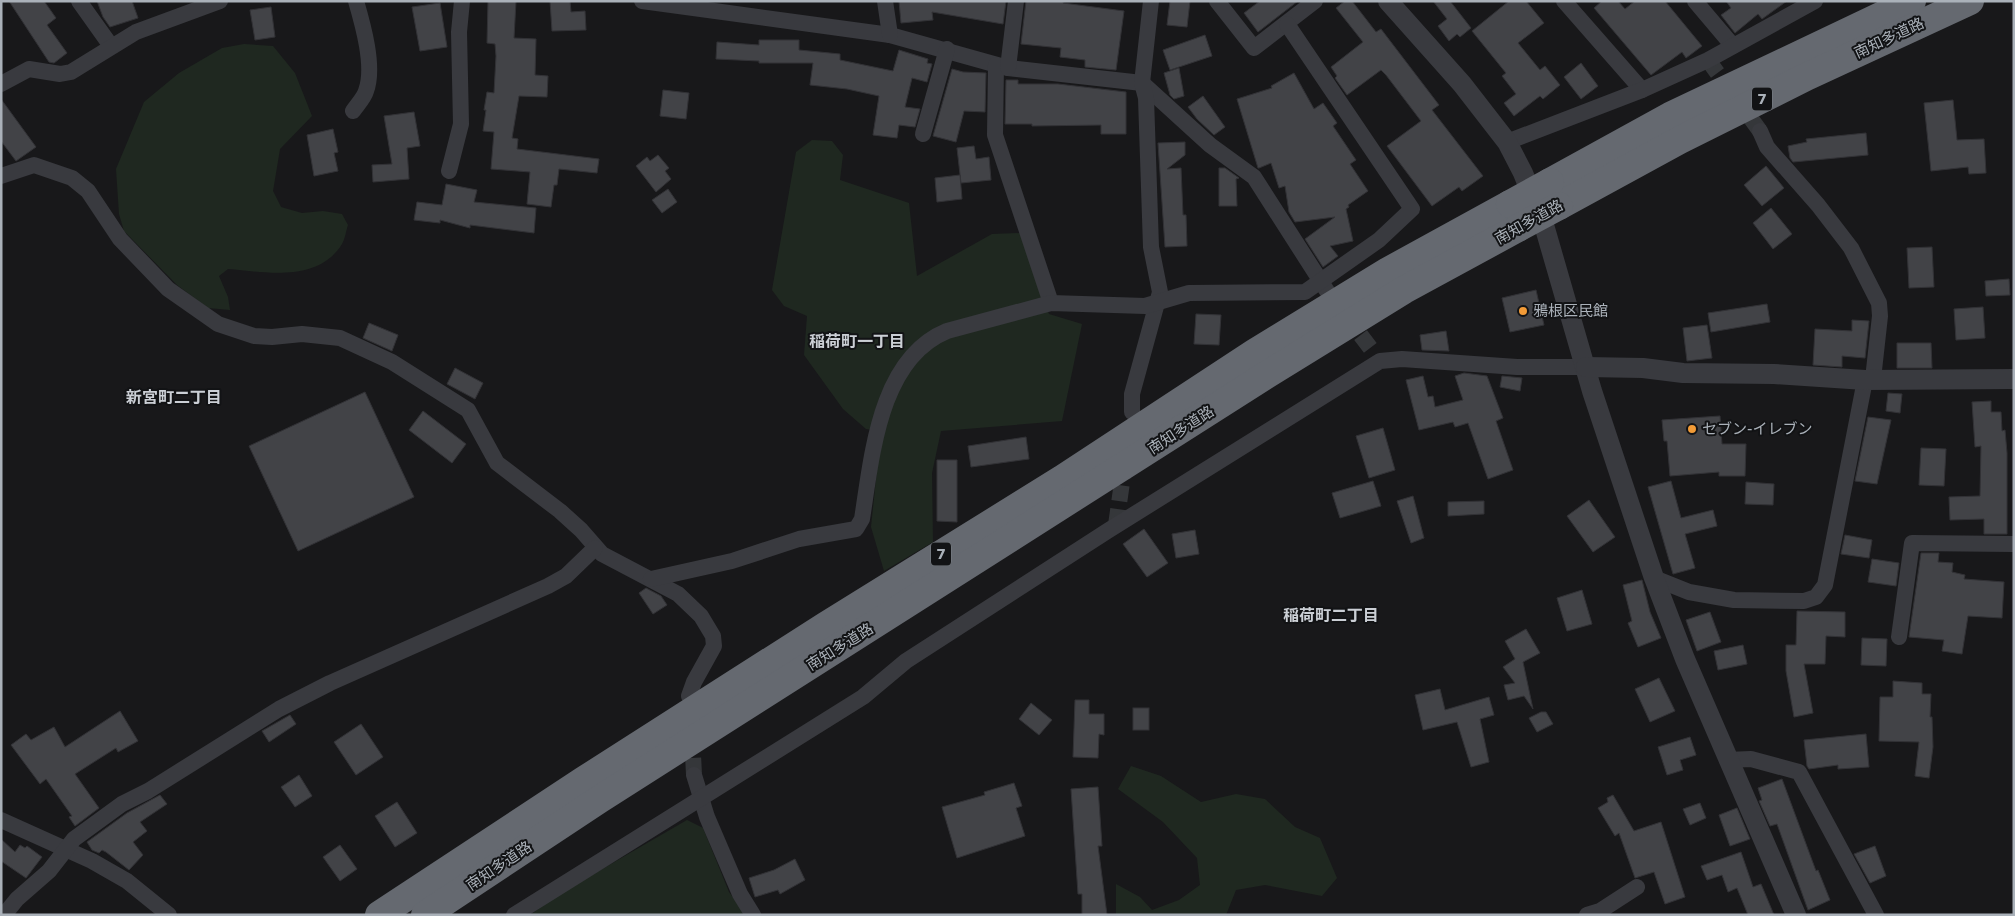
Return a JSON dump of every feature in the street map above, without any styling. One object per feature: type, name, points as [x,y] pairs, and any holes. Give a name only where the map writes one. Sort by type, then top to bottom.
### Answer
[{"type":"highway","name":"南知多道路","points":[[425,915],[600,799],[1268,374],[1404,290],[1514,216],[1554,194],[1670,116],[1912,1]]},
{"type":"highway","name":"南知多道路","points":[[1554,194],[1680,140],[1808,76],[1970,1]]},
{"type":"highway","name":"南知多道路","points":[[379,915],[584,780],[826,626],[1062,480],[1254,353],[1388,271],[1514,216]]},
{"type":"street","points":[[79,1],[111,46]]},
{"type":"street","points":[[1,84],[29,69],[60,74],[71,72],[136,32],[220,1]]},
{"type":"street","points":[[353,111],[366,92],[369,76],[365,32],[356,1]]},
{"type":"street","points":[[450,171],[461,124],[459,32],[462,1]]},
{"type":"street","points":[[642,1],[745,7],[890,35],[947,49],[1002,66],[1142,83],[1210,146],[1254,177],[1325,288]]},
{"type":"street","points":[[885,1],[890,35]]},
{"type":"street","points":[[1016,1],[1002,66],[995,135],[1051,303]]},
{"type":"street","points":[[1132,412],[1132,394],[1160,292],[1151,247],[1146,98],[1142,83],[1151,1]]},
{"type":"street","points":[[1217,1],[1254,48],[1315,1]]},
{"type":"street","points":[[1388,1],[1462,84],[1507,142],[1523,173],[1544,225],[1586,367],[1654,578],[1727,760],[1796,915]]},
{"type":"street","points":[[1564,1],[1642,90]]},
{"type":"street","points":[[1695,1],[1733,46]]},
{"type":"street","points":[[1507,142],[1642,90],[1733,46],[1815,1]]},
{"type":"street","points":[[651,579],[732,561],[799,539],[856,529],[862,519],[880,420],[897,378],[917,349],[930,337],[947,330],[1051,303],[1145,306],[1189,293],[1305,292],[1325,288],[1412,208],[1287,24]]},
{"type":"street","points":[[923,134],[947,49]]},
{"type":"street","points":[[1654,578],[1689,592],[1715,598],[1804,602],[1816,597],[1825,585],[1869,380],[1880,316],[1879,303],[1851,248],[1818,205],[1767,147],[1760,131]]},
{"type":"street","points":[[1,176],[34,165],[72,178],[88,191],[120,239],[168,289],[218,324],[254,336],[272,337],[302,334],[340,338],[392,362],[468,410],[497,463],[582,530],[595,548],[678,594],[705,621],[713,636],[712,653],[694,682],[689,696]]},
{"type":"street","points":[[514,915],[701,796],[863,697],[906,661],[1376,356],[1517,367],[1643,368],[1683,373],[1774,374],[1869,380],[2014,380]]},
{"type":"street","points":[[1898,638],[1912,542],[2014,544]]},
{"type":"street","points":[[4,915],[17,899],[49,871],[74,839],[122,804],[156,786],[279,709],[330,682],[548,586],[566,576],[595,548]]},
{"type":"street","points":[[1727,760],[1751,759],[1799,772],[1876,915]]},
{"type":"street","points":[[694,775],[707,817],[740,894],[753,915]]},
{"type":"street","points":[[3,823],[92,861],[127,881],[169,915]]},
{"type":"street","points":[[1587,915],[1600,911],[1637,887]]},
{"type":"shaded area","points":[[244,44],[273,46],[295,73],[312,116],[280,149],[273,191],[281,207],[302,213],[323,211],[342,214],[348,225],[342,244],[332,256],[319,265],[305,270],[274,273],[228,269],[219,276],[228,297],[230,310],[208,308],[177,285],[124,231],[119,214],[116,169],[144,102],[179,73],[222,48]]},
{"type":"shaded area","points":[[812,140],[832,141],[843,155],[840,180],[909,203],[917,276],[992,234],[1021,233],[1049,314],[1082,324],[1062,421],[941,431],[932,473],[933,542],[884,571],[871,527],[881,431],[866,429],[843,409],[804,355],[807,316],[784,306],[772,290],[796,152]]},
{"type":"shaded area","points":[[1131,766],[1161,776],[1201,802],[1236,794],[1265,799],[1295,827],[1320,838],[1337,878],[1322,896],[1265,885],[1236,890],[1226,915],[1116,915],[1116,884],[1140,897],[1152,910],[1179,900],[1200,885],[1197,858],[1163,822],[1118,789]]},
{"type":"shaded area","points":[[687,820],[703,828],[729,892],[746,915],[530,915],[559,894]]},
{"type":"building","points":[[9,1],[44,1],[56,18],[47,25],[67,53],[54,63],[49,62]]},
{"type":"building","points":[[97,1],[132,1],[138,18],[110,27],[103,17]]},
{"type":"building","points":[[488,1],[516,1],[514,38],[536,39],[535,75],[548,76],[547,97],[519,96],[512,138],[518,139],[517,149],[599,159],[597,173],[559,169],[557,185],[554,185],[551,207],[527,204],[530,172],[491,169],[494,132],[483,131],[487,92],[494,93],[496,56],[495,44],[487,43]]},
{"type":"building","points":[[550,1],[570,1],[571,12],[585,11],[586,30],[552,31]]},
{"type":"building","points":[[899,1],[1006,1],[1003,24],[932,12],[933,20],[901,23]]},
{"type":"building","points":[[1026,1],[1063,1],[1063,3],[1124,11],[1116,70],[1085,67],[1085,60],[1060,57],[1061,48],[1021,44]]},
{"type":"building","points":[[1170,1],[1190,1],[1187,27],[1167,25]]},
{"type":"building","points":[[1260,1],[1298,1],[1258,32],[1244,13]]},
{"type":"building","points":[[1345,1],[1352,1],[1376,32],[1381,29],[1439,105],[1432,110],[1483,176],[1462,191],[1459,187],[1432,206],[1387,146],[1421,121],[1381,70],[1347,95],[1335,78],[1337,76],[1331,67],[1363,42],[1336,8]]},
{"type":"building","points":[[1433,1],[1450,1],[1471,28],[1460,37],[1457,34],[1449,41],[1438,26],[1447,19]]},
{"type":"building","points":[[1509,1],[1526,1],[1544,23],[1518,43],[1540,70],[1545,66],[1560,85],[1543,99],[1540,96],[1514,116],[1504,103],[1516,94],[1502,76],[1506,73],[1472,31]]},
{"type":"building","points":[[1602,1],[1618,1],[1625,9],[1635,1],[1665,1],[1702,46],[1686,58],[1682,52],[1651,75],[1594,8]]},
{"type":"building","points":[[1726,1],[1787,1],[1762,19],[1758,14],[1735,33],[1721,15],[1731,8]]},
{"type":"building","points":[[440,3],[447,47],[420,51],[412,7]]},
{"type":"building","points":[[271,7],[275,37],[255,40],[250,10]]},
{"type":"building","points":[[1205,35],[1212,56],[1170,70],[1163,50]]},
{"type":"building","points":[[759,40],[799,40],[799,50],[840,54],[840,60],[893,71],[899,50],[928,59],[927,63],[932,64],[927,82],[912,78],[905,107],[920,109],[915,127],[899,125],[897,138],[873,135],[879,96],[847,89],[810,85],[813,63],[759,63],[759,61],[716,59],[717,42],[759,45]]},
{"type":"building","points":[[1581,63],[1598,86],[1581,99],[1564,77]]},
{"type":"building","points":[[1179,68],[1184,96],[1174,99],[1170,95],[1164,73]]},
{"type":"building","points":[[952,69],[963,72],[986,73],[985,112],[964,111],[956,142],[933,136]]},
{"type":"building","points":[[1294,73],[1314,109],[1323,103],[1337,123],[1333,126],[1356,160],[1350,164],[1368,191],[1348,205],[1349,207],[1346,209],[1353,241],[1330,246],[1338,256],[1323,267],[1305,239],[1335,217],[1295,222],[1289,212],[1285,186],[1279,188],[1271,163],[1258,168],[1237,99],[1272,88],[1271,86]]},
{"type":"building","points":[[1006,80],[1018,80],[1018,84],[1058,84],[1126,92],[1126,134],[1101,134],[1101,125],[1032,126],[1032,124],[1005,124]]},
{"type":"building","points":[[663,90],[689,93],[686,119],[660,116]]},
{"type":"building","points":[[1203,96],[1225,127],[1214,135],[1197,119],[1188,107]]},
{"type":"building","points":[[1,99],[36,147],[16,161],[1,141]]},
{"type":"building","points":[[1953,100],[1957,140],[1984,139],[1986,173],[1969,174],[1968,167],[1931,171],[1924,103]]},
{"type":"building","points":[[414,112],[420,146],[407,148],[409,179],[373,182],[372,165],[392,164],[384,116]]},
{"type":"building","points":[[333,129],[338,152],[334,153],[338,171],[314,176],[307,135]]},
{"type":"building","points":[[1866,133],[1868,155],[1793,162],[1790,158],[1788,146],[1807,142],[1806,139]]},
{"type":"building","points":[[1185,142],[1185,155],[1167,169],[1181,168],[1183,215],[1186,215],[1187,246],[1165,247],[1158,143]]},
{"type":"building","points":[[974,146],[976,159],[989,157],[991,180],[961,183],[957,148]]},
{"type":"building","points":[[658,155],[669,168],[665,171],[671,179],[656,192],[636,166],[647,157],[650,161]]},
{"type":"building","points":[[1766,166],[1784,188],[1762,206],[1744,185]]},
{"type":"building","points":[[1219,168],[1225,168],[1239,178],[1236,179],[1237,206],[1219,206]]},
{"type":"building","points":[[960,175],[962,199],[937,202],[935,178]]},
{"type":"building","points":[[446,184],[477,190],[474,202],[536,208],[534,233],[470,225],[470,228],[440,220],[440,223],[414,220],[417,202],[442,205]]},
{"type":"building","points":[[668,189],[677,202],[662,213],[652,200]]},
{"type":"building","points":[[1771,208],[1792,234],[1773,249],[1753,223]]},
{"type":"building","points":[[1932,247],[1934,287],[1909,288],[1907,248]]},
{"type":"building","points":[[2009,279],[2010,295],[1986,296],[1985,281]]},
{"type":"building","name":"鴉根区民館","points":[[1536,290],[1544,325],[1510,332],[1502,298]]},
{"type":"building","points":[[1767,304],[1770,322],[1711,332],[1708,313]]},
{"type":"building","points":[[1983,307],[1985,338],[1956,340],[1954,309]]},
{"type":"building","points":[[1196,314],[1221,315],[1219,345],[1194,344]]},
{"type":"building","points":[[1852,320],[1869,321],[1865,358],[1842,356],[1842,367],[1813,365],[1815,329],[1852,331]]},
{"type":"building","points":[[369,323],[398,335],[392,351],[363,338]]},
{"type":"building","points":[[1707,325],[1712,358],[1687,361],[1683,328]]},
{"type":"building","points":[[1446,331],[1449,351],[1422,350],[1420,335]]},
{"type":"building","points":[[1897,343],[1931,343],[1932,368],[1897,368]]},
{"type":"building","points":[[455,368],[483,383],[475,399],[447,384]]},
{"type":"building","points":[[1464,373],[1487,376],[1503,418],[1496,421],[1513,470],[1488,479],[1468,423],[1455,427],[1453,422],[1419,430],[1406,380],[1423,376],[1428,397],[1433,396],[1435,407],[1463,400],[1455,376]]},
{"type":"building","points":[[1502,376],[1522,378],[1520,391],[1500,387]]},
{"type":"building","points":[[365,392],[414,497],[298,551],[249,446]]},
{"type":"building","points":[[1888,393],[1902,394],[1900,413],[1886,411]]},
{"type":"building","points":[[1991,401],[1991,412],[2001,412],[2002,431],[2005,430],[2007,453],[2007,534],[1984,534],[1984,519],[1950,520],[1949,497],[1980,496],[1981,446],[1975,447],[1972,402]]},
{"type":"building","points":[[423,411],[466,444],[452,463],[409,430]]},
{"type":"building","points":[[1720,416],[1722,444],[1746,444],[1745,476],[1719,476],[1719,472],[1670,476],[1667,441],[1664,441],[1662,420]]},
{"type":"building","points":[[1868,417],[1891,420],[1877,484],[1855,481]]},
{"type":"building","points":[[1383,428],[1395,470],[1369,478],[1356,436]]},
{"type":"building","points":[[1026,437],[1029,459],[971,467],[968,446]]},
{"type":"building","points":[[1921,448],[1946,449],[1944,486],[1919,485]]},
{"type":"building","points":[[937,460],[957,460],[957,522],[937,521]]},
{"type":"building","points":[[1373,481],[1381,506],[1340,518],[1332,493]]},
{"type":"building","points":[[1671,481],[1681,518],[1713,510],[1717,526],[1685,534],[1695,568],[1673,574],[1648,487]]},
{"type":"building","points":[[1746,482],[1774,484],[1773,505],[1745,504]]},
{"type":"building","points":[[1413,496],[1424,538],[1411,543],[1397,501]]},
{"type":"building","points":[[1589,500],[1615,537],[1593,552],[1567,516]]},
{"type":"building","points":[[1484,501],[1484,514],[1448,516],[1448,502]]},
{"type":"building","points":[[1144,529],[1168,563],[1147,577],[1123,544]]},
{"type":"building","points":[[1195,530],[1199,554],[1176,558],[1172,534]]},
{"type":"building","points":[[1845,535],[1872,540],[1869,558],[1841,554]]},
{"type":"building","points":[[1921,553],[1939,553],[1938,562],[1953,563],[1952,572],[1965,575],[1964,579],[2004,582],[2002,618],[1968,616],[1962,654],[1942,651],[1944,640],[1909,637]]},
{"type":"building","points":[[1872,559],[1899,563],[1896,586],[1868,582]]},
{"type":"building","points":[[1642,580],[1650,612],[1661,638],[1638,647],[1628,623],[1632,621],[1623,585]]},
{"type":"building","points":[[646,588],[661,596],[667,605],[653,614],[639,593]]},
{"type":"building","points":[[1582,590],[1592,624],[1567,631],[1557,598]]},
{"type":"building","points":[[1797,611],[1845,612],[1845,637],[1826,636],[1825,664],[1804,664],[1813,713],[1794,717],[1786,671],[1786,645],[1796,645]]},
{"type":"building","points":[[1710,612],[1721,642],[1697,651],[1686,620]]},
{"type":"building","points":[[1526,629],[1540,653],[1523,662],[1533,709],[1524,696],[1508,700],[1504,685],[1515,683],[1503,667],[1515,659],[1505,641]]},
{"type":"building","points":[[1862,638],[1887,639],[1886,666],[1861,665]]},
{"type":"building","points":[[1743,645],[1747,664],[1718,670],[1714,651]]},
{"type":"building","points":[[1659,678],[1675,711],[1650,722],[1635,689]]},
{"type":"building","points":[[1893,681],[1922,683],[1922,694],[1931,694],[1930,717],[1932,717],[1933,747],[1929,778],[1915,776],[1919,742],[1879,741],[1880,697],[1893,697]]},
{"type":"building","points":[[1440,689],[1445,710],[1489,697],[1494,715],[1480,719],[1489,762],[1471,767],[1457,722],[1423,730],[1415,695]]},
{"type":"building","points":[[1075,700],[1089,700],[1089,714],[1104,714],[1104,735],[1099,734],[1098,758],[1073,757]]},
{"type":"building","points":[[1031,703],[1052,720],[1039,735],[1019,719]]},
{"type":"building","points":[[1133,708],[1149,708],[1149,730],[1133,730]]},
{"type":"building","points":[[120,711],[138,741],[118,752],[116,748],[75,774],[99,808],[75,826],[69,817],[72,816],[46,779],[40,784],[11,745],[26,734],[31,740],[54,727],[65,747]]},
{"type":"building","points":[[1541,712],[1546,712],[1553,724],[1537,732],[1529,718]]},
{"type":"building","points":[[290,715],[296,724],[269,742],[262,731]]},
{"type":"building","points":[[361,724],[383,757],[356,775],[334,742]]},
{"type":"building","points":[[1866,734],[1869,767],[1838,769],[1838,765],[1809,769],[1807,766],[1804,740]]},
{"type":"building","points":[[1690,737],[1696,755],[1680,760],[1683,770],[1667,775],[1658,747]]},
{"type":"building","points":[[299,775],[312,796],[295,807],[281,787]]},
{"type":"building","points":[[1782,779],[1816,871],[1818,870],[1830,900],[1808,910],[1777,824],[1770,826],[1759,801],[1762,800],[1758,788]]},
{"type":"building","points":[[1014,783],[1022,806],[1016,808],[1025,836],[957,858],[942,807],[985,795],[984,792]]},
{"type":"building","points":[[1098,787],[1102,846],[1098,846],[1107,915],[1082,915],[1082,894],[1078,894],[1071,789]]},
{"type":"building","points":[[160,795],[167,804],[140,822],[147,831],[133,842],[143,855],[129,870],[106,852],[102,850],[99,853],[92,850],[87,842],[127,813]]},
{"type":"building","points":[[1613,795],[1634,831],[1661,822],[1685,897],[1665,904],[1654,872],[1635,878],[1619,833],[1615,836],[1598,808],[1608,802],[1607,798]]},
{"type":"building","points":[[397,802],[417,833],[395,847],[375,816]]},
{"type":"building","points":[[1700,803],[1706,818],[1690,825],[1683,809]]},
{"type":"building","points":[[1737,808],[1750,839],[1730,846],[1719,815]]},
{"type":"building","points":[[1,839],[15,852],[20,845],[25,848],[27,846],[42,857],[26,878],[1,861]]},
{"type":"building","points":[[340,845],[357,869],[340,881],[323,857]]},
{"type":"building","points":[[1875,846],[1886,876],[1870,883],[1854,854]]},
{"type":"building","points":[[1741,852],[1753,887],[1761,884],[1774,915],[1748,915],[1737,888],[1728,892],[1722,875],[1707,880],[1701,866]]},
{"type":"building","points":[[795,859],[805,880],[780,894],[778,890],[755,897],[749,878],[774,870]]},
{"type":"tunnel","points":[[1708,60],[1760,131]]},
{"type":"tunnel","points":[[1346,316],[1372,350]]},
{"type":"tunnel","points":[[1116,525],[1125,461]]},
{"type":"tunnel","points":[[692,734],[694,775]]},
{"type":"place","name":"鴉根区民館","points":[[1523,311]]},
{"type":"place","name":"セブン-イレブン","points":[[1692,429]]},
{"type":"district","name":"稲荷町一丁目","points":[[857,341]]},
{"type":"district","name":"新宮町二丁目","points":[[174,397]]},
{"type":"district","name":"稲荷町二丁目","points":[[1331,615]]}]
